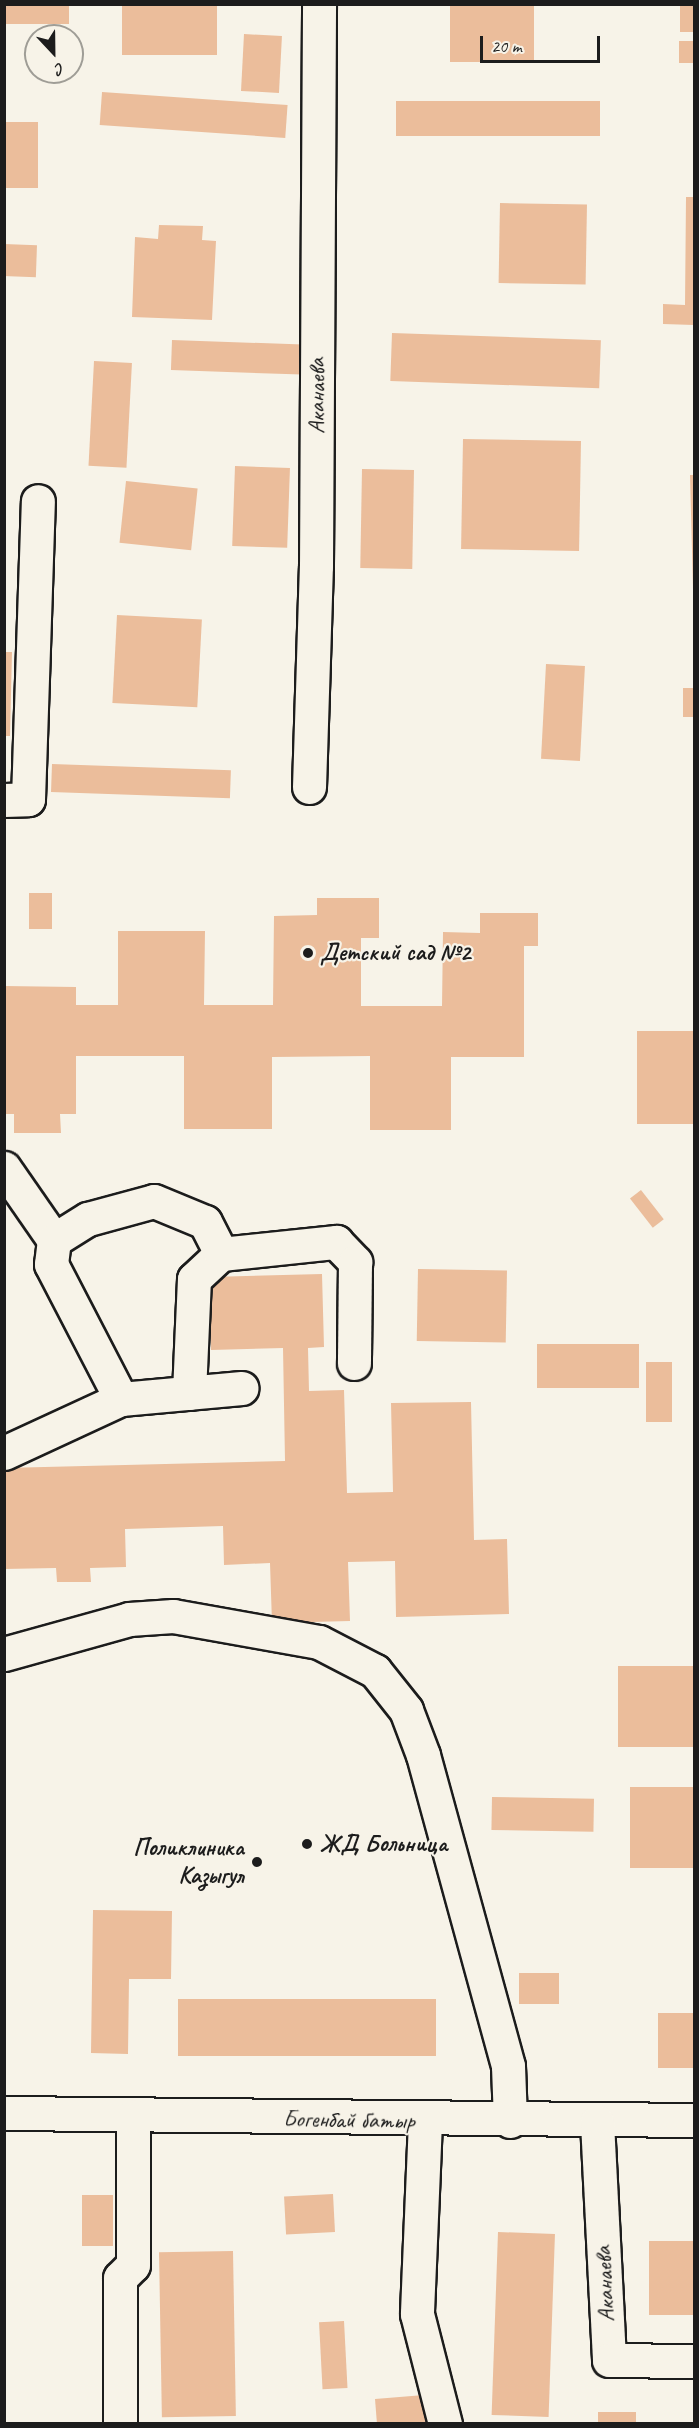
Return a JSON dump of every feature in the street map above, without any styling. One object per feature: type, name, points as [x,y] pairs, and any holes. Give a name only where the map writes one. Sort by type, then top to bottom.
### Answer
[{"type":"street","name":"Аканаева","points":[[309,787],[316,566],[319,4]]},
{"type":"street","points":[[4,800],[28,799],[38,501]]},
{"type":"street","points":[[4,1167],[54,1240],[51,1264],[121,1399]]},
{"type":"street","points":[[54,1240],[88,1219],[154,1201],[205,1222],[220,1254]]},
{"type":"street","points":[[189,1393],[194,1279],[220,1254],[336,1242],[355,1262],[354,1363]]},
{"type":"street","points":[[4,1453],[121,1399],[242,1388]]},
{"type":"street","points":[[4,1654],[129,1619],[173,1616],[319,1642],[375,1671],[406,1710],[423,1755],[508,2066],[510,2121]]},
{"type":"street","name":"Богенбай батыр","points":[[4,2113],[425,2121],[694,2120]]},
{"type":"street","points":[[120,2424],[120,2278],[133,2265],[133,2116]]},
{"type":"street","points":[[425,2121],[417,2314],[445,2424]]},
{"type":"street","name":"Аканаева","points":[[597,2122],[609,2360],[694,2361]]},
{"type":"building","points":[[4,4],[69,4],[69,24],[4,24]]},
{"type":"building","points":[[122,4],[217,4],[217,55],[122,55]]},
{"type":"building","points":[[680,4],[694,4],[694,32],[680,32]]},
{"type":"building","points":[[450,5],[534,5],[534,62],[450,62]]},
{"type":"building","points":[[244,34],[282,36],[279,93],[241,91]]},
{"type":"building","points":[[679,41],[694,41],[694,63],[679,63]]},
{"type":"building","points":[[102,92],[288,105],[285,138],[100,125]]},
{"type":"building","points":[[396,101],[600,101],[600,136],[396,136]]},
{"type":"building","points":[[4,122],[38,122],[38,188],[4,188]]},
{"type":"building","points":[[686,197],[694,197],[694,325],[663,324],[663,304],[685,305]]},
{"type":"building","points":[[500,203],[587,205],[586,285],[499,283]]},
{"type":"building","points":[[159,225],[203,226],[202,240],[216,241],[212,320],[132,317],[135,237],[158,239]]},
{"type":"building","points":[[4,244],[37,245],[36,277],[4,276]]},
{"type":"building","points":[[392,333],[601,340],[599,388],[390,381]]},
{"type":"building","points":[[172,340],[303,345],[302,375],[171,370]]},
{"type":"building","points":[[94,361],[132,363],[126,468],[89,466]]},
{"type":"building","points":[[463,439],[581,441],[579,551],[461,549]]},
{"type":"building","points":[[235,466],[290,468],[287,548],[232,546]]},
{"type":"building","points":[[362,469],[414,470],[412,569],[360,568]]},
{"type":"building","points":[[690,475],[694,475],[694,589],[693,589]]},
{"type":"building","points":[[126,481],[198,489],[191,550],[120,543]]},
{"type":"building","points":[[117,615],[202,619],[197,707],[112,703]]},
{"type":"building","points":[[4,652],[12,652],[10,736],[4,736]]},
{"type":"building","points":[[546,664],[585,666],[580,761],[541,759]]},
{"type":"building","points":[[683,688],[694,688],[694,717],[683,717]]},
{"type":"building","points":[[52,764],[231,770],[230,798],[51,792]]},
{"type":"building","points":[[29,893],[52,893],[52,929],[29,929]]},
{"type":"building","points":[[317,898],[379,898],[379,938],[361,938],[361,1006],[442,1006],[443,932],[480,933],[480,913],[538,913],[538,946],[524,946],[524,1057],[451,1057],[451,1130],[370,1130],[370,1056],[272,1057],[272,1129],[184,1129],[184,1056],[76,1056],[76,1114],[60,1114],[61,1133],[14,1133],[14,1114],[4,1114],[4,986],[76,987],[76,1005],[118,1005],[118,931],[205,931],[204,1005],[273,1005],[274,916],[317,915]]},
{"type":"building","points":[[637,1031],[694,1031],[694,1124],[637,1124]]},
{"type":"building","points":[[641,1190],[664,1219],[653,1228],[630,1199]]},
{"type":"building","points":[[418,1269],[507,1271],[506,1343],[417,1341]]},
{"type":"building","points":[[322,1274],[324,1347],[308,1348],[309,1391],[344,1390],[347,1493],[393,1492],[391,1403],[471,1402],[474,1540],[507,1539],[509,1614],[396,1617],[395,1561],[348,1562],[350,1621],[272,1623],[270,1563],[224,1565],[223,1526],[125,1529],[126,1567],[90,1568],[91,1582],[57,1582],[56,1568],[4,1569],[4,1468],[285,1461],[283,1348],[211,1350],[209,1277]]},
{"type":"building","points":[[537,1344],[639,1344],[639,1388],[537,1388]]},
{"type":"building","points":[[646,1362],[672,1362],[672,1422],[646,1422]]},
{"type":"building","points":[[618,1666],[694,1666],[694,1747],[618,1747]]},
{"type":"building","points":[[630,1787],[694,1787],[694,1868],[630,1868]]},
{"type":"building","points":[[492,1797],[594,1799],[593,1832],[491,1830]]},
{"type":"building","points":[[93,1910],[172,1911],[171,1979],[129,1979],[128,2054],[91,2053]]},
{"type":"building","points":[[519,1973],[559,1973],[559,2004],[519,2004]]},
{"type":"building","points":[[178,1999],[436,1999],[436,2056],[178,2056]]},
{"type":"building","points":[[658,2013],[694,2013],[694,2068],[658,2068]]},
{"type":"building","points":[[333,2194],[335,2232],[286,2235],[284,2197]]},
{"type":"building","points":[[82,2195],[113,2195],[113,2246],[82,2246]]},
{"type":"building","points":[[498,2232],[555,2234],[549,2417],[492,2415]]},
{"type":"building","points":[[649,2241],[694,2241],[694,2315],[649,2315]]},
{"type":"building","points":[[233,2251],[236,2416],[162,2417],[159,2252]]},
{"type":"building","points":[[344,2321],[348,2388],[323,2389],[319,2322]]},
{"type":"building","points":[[424,2395],[426,2424],[377,2424],[375,2399]]},
{"type":"building","points":[[598,2412],[636,2412],[636,2424],[598,2424]]},
{"type":"place","name":"Детский сад №2","points":[[308,953]]},
{"type":"place","name":"ЖД Больница","points":[[307,1844]]},
{"type":"place","name":"Поликлиника Казыгул","points":[[257,1862]]}]
